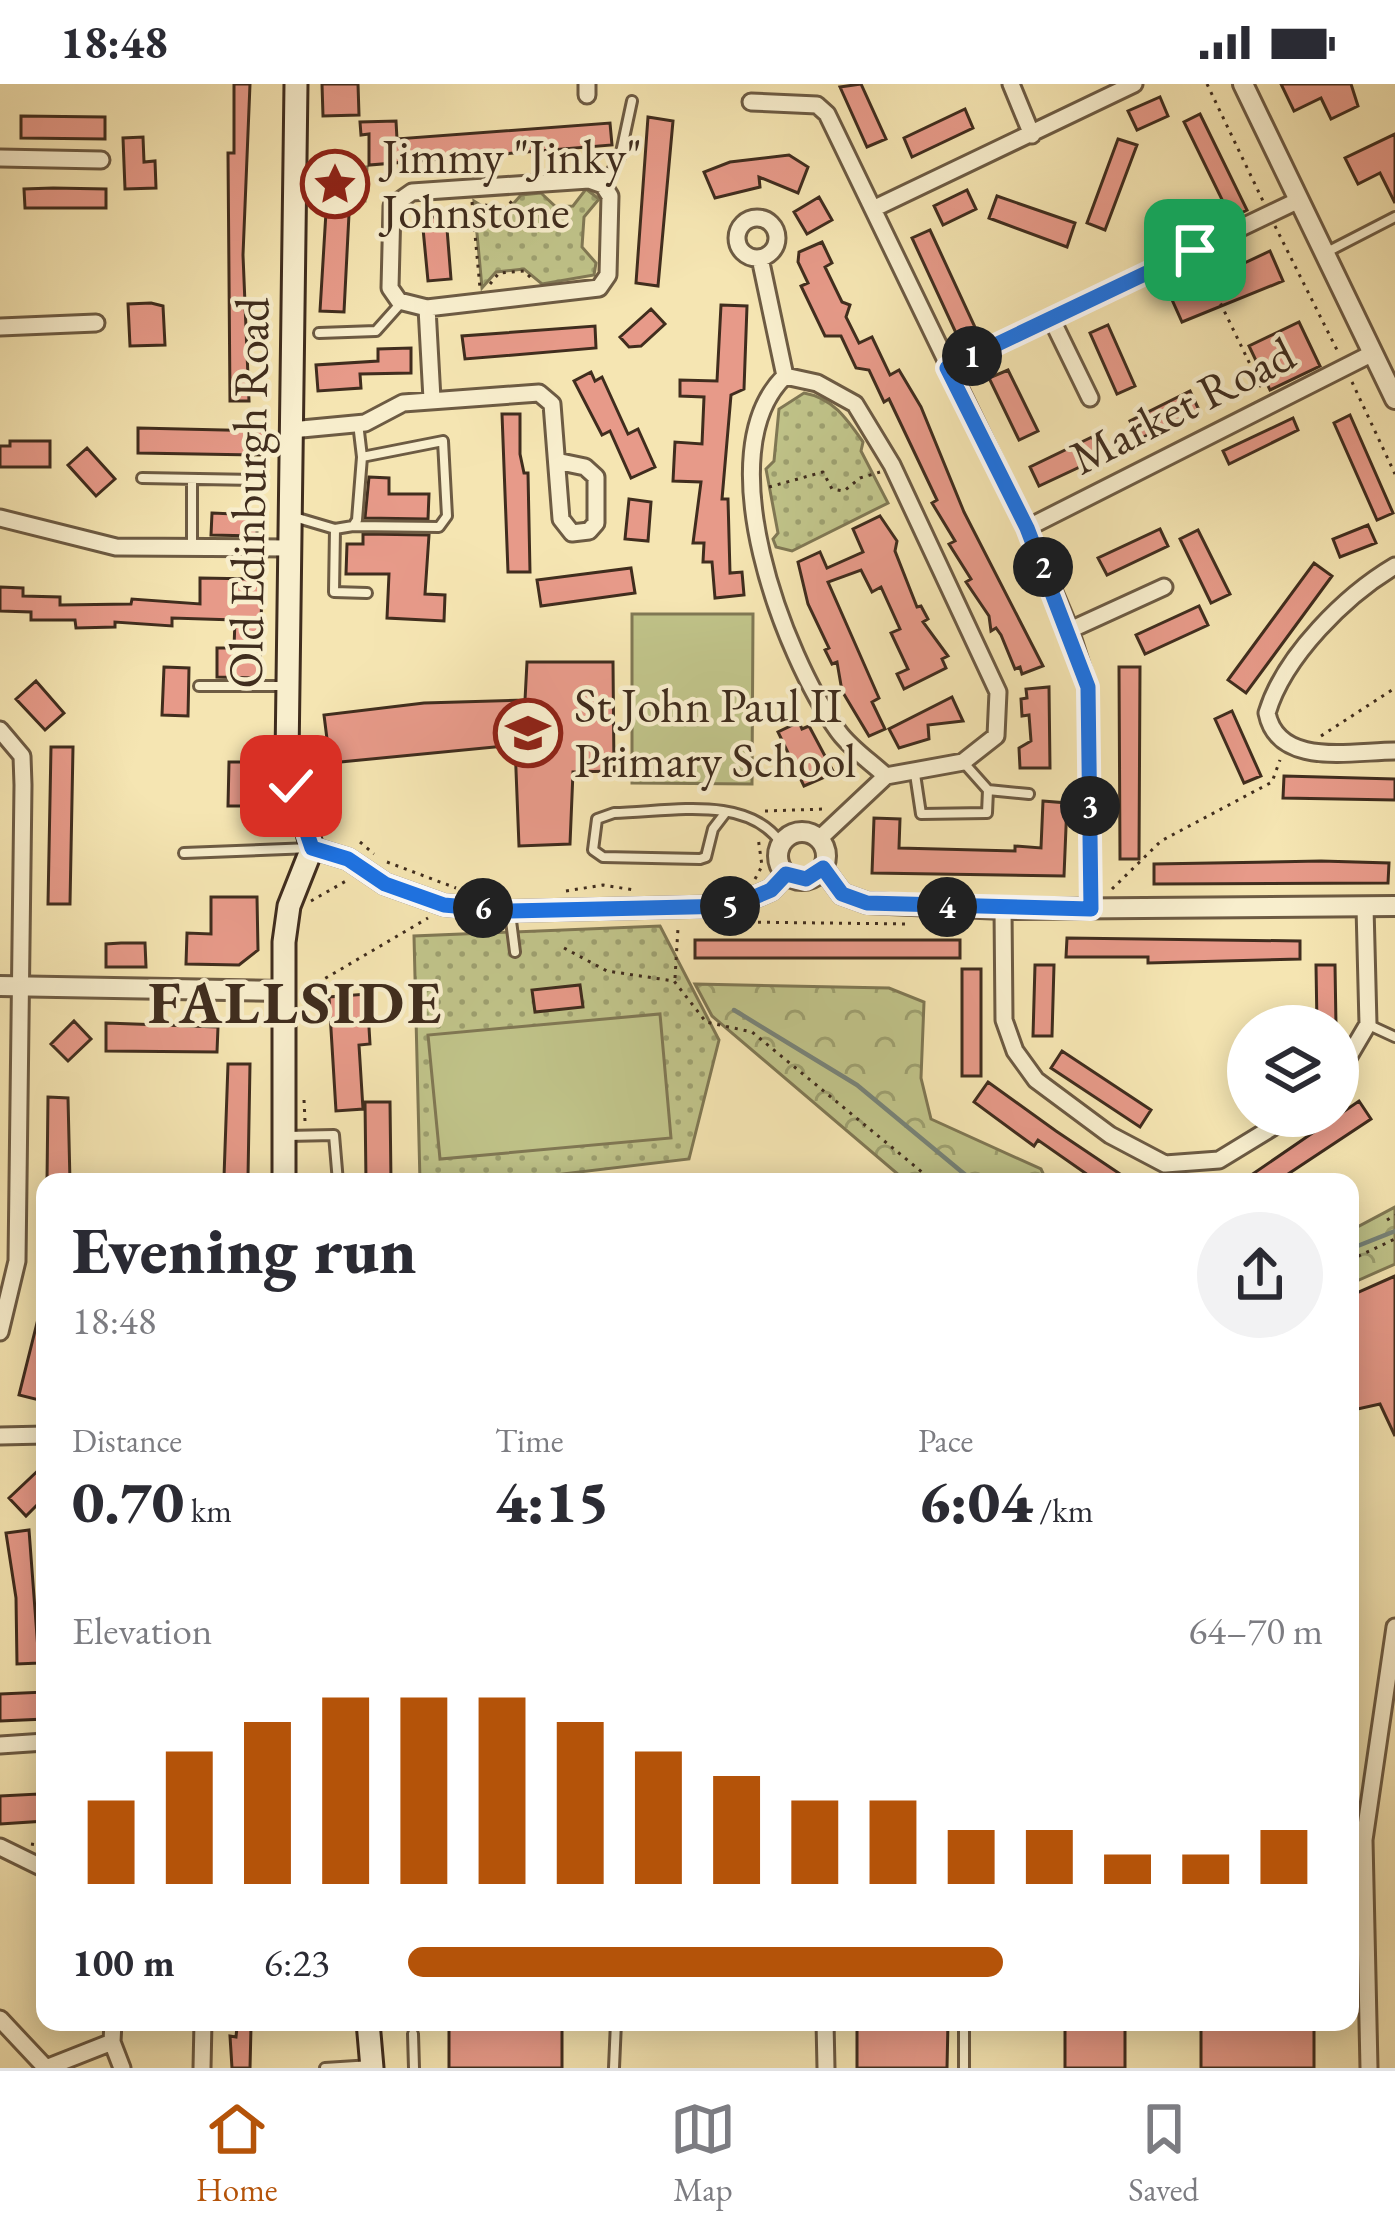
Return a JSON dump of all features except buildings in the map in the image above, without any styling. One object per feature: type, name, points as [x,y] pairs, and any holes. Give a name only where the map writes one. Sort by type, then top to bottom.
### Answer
[{"type":"main road","name":"Old Edinburgh Road","points":[[296,84],[287,686],[291,786],[312,848]]},
{"type":"main road","points":[[286,1173],[295,1136],[290,906],[312,848]]},
{"type":"main road","points":[[369,2031],[372,2067]]},
{"type":"street","points":[[1011,84],[1032,135]]},
{"type":"street","points":[[875,208],[1134,84]]},
{"type":"street","points":[[1243,84],[1395,399]]},
{"type":"street","points":[[751,102],[817,105],[827,114],[1027,528],[1088,687],[1091,909]]},
{"type":"street","points":[[0,158],[101,160]]},
{"type":"street","points":[[589,180],[603,185],[610,196],[608,275],[587,292],[480,297],[427,308],[402,302],[390,288],[392,206],[412,192],[589,180]]},
{"type":"street","points":[[947,368],[1299,200]]},
{"type":"street","points":[[760,258],[785,376]]},
{"type":"street","points":[[427,308],[433,399]]},
{"type":"street","points":[[1051,318],[1090,398]]},
{"type":"street","points":[[0,326],[97,323]]},
{"type":"street","name":"Market Road","points":[[1027,528],[1373,353]]},
{"type":"street","points":[[785,376],[817,383],[855,404],[892,465],[998,692],[996,736],[963,762],[886,776],[819,839]]},
{"type":"street","points":[[785,376],[767,394],[754,454],[758,540],[783,627],[839,734],[886,776]]},
{"type":"street","points":[[291,430],[358,423],[403,403],[539,393],[552,404],[561,519],[572,533],[589,531],[598,509],[596,477],[585,467],[560,461]]},
{"type":"street","points":[[0,518],[116,547],[288,548]]},
{"type":"street","points":[[1395,566],[1367,583],[1312,639],[1271,700],[1270,724],[1288,745],[1306,751],[1395,751]]},
{"type":"street","points":[[1070,631],[1164,587]]},
{"type":"street","points":[[0,730],[22,756],[17,1262],[0,1332]]},
{"type":"street","points":[[799,832],[819,839],[826,853],[823,868],[806,879],[786,874],[778,856],[781,843],[799,832]]},
{"type":"street","points":[[312,848],[348,859],[385,884],[444,905],[510,911],[734,906],[771,890],[786,874]]},
{"type":"street","points":[[823,868],[842,894],[867,903],[1003,909],[1395,906]]},
{"type":"street","points":[[1359,1039],[1368,1024],[1365,907]]},
{"type":"street","points":[[1003,909],[1004,1020],[1015,1052],[1036,1080],[1110,1135],[1165,1164],[1219,1160],[1257,1137]]},
{"type":"street","points":[[0,986],[293,983]]},
{"type":"street","points":[[0,1200],[19,1200]]},
{"type":"street","points":[[0,1436],[36,1435]]},
{"type":"street","points":[[1369,2068],[1364,1840],[1387,1739],[1395,1627]]},
{"type":"street","points":[[0,1745],[36,1743]]},
{"type":"street","points":[[0,1847],[36,1865]]},
{"type":"street","points":[[0,2019],[46,2068],[112,2042]]},
{"type":"street","points":[[113,2031],[122,2068]]},
{"type":"street","points":[[202,2068],[203,2031]]},
{"type":"street","points":[[825,2031],[826,2068]]},
{"type":"lane","points":[[603,185],[620,157],[632,101]]},
{"type":"lane","points":[[1324,254],[1395,217]]},
{"type":"lane","points":[[319,333],[376,331],[402,302]]},
{"type":"lane","points":[[353,526],[359,512],[362,458],[358,423]]},
{"type":"lane","points":[[289,516],[335,529],[439,527],[447,516],[443,441],[362,458]]},
{"type":"lane","points":[[142,478],[256,480]]},
{"type":"lane","points":[[192,479],[192,547]]},
{"type":"lane","points":[[335,529],[334,592],[367,593]]},
{"type":"lane","points":[[199,686],[287,686]]},
{"type":"lane","points":[[963,762],[988,790],[1029,794]]},
{"type":"lane","points":[[915,774],[921,814],[987,813],[988,790]]},
{"type":"lane","points":[[726,812],[713,829],[706,857],[700,859],[603,857],[592,850],[597,819],[614,812],[726,812],[743,812],[760,819],[781,843]]},
{"type":"lane","points":[[184,853],[312,848]]},
{"type":"lane","points":[[510,911],[514,952]]},
{"type":"lane","points":[[1368,1024],[1395,1037]]},
{"type":"lane","points":[[295,1136],[334,1135],[337,1173]]},
{"type":"lane","points":[[614,2068],[616,2031]]},
{"type":"lane","points":[[964,2031],[964,2068]]},
{"type":"lane","points":[[413,2034],[414,2068]]},
{"type":"lane","points":[[325,2068],[372,2067]]},
{"type":"path","points":[[1207,84],[1395,472]]},
{"type":"path","points":[[341,185],[357,185]]},
{"type":"path","points":[[470,188],[480,297]]},
{"type":"path","points":[[1195,250],[1269,404]]},
{"type":"path","points":[[480,297],[499,273],[524,271],[551,296]]},
{"type":"path","points":[[755,484],[777,489],[823,472],[832,489],[844,491],[860,478],[892,465]]},
{"type":"path","points":[[1091,909],[1161,841],[1272,782],[1288,745],[1310,743],[1395,688]]},
{"type":"path","points":[[750,889],[762,866],[760,819],[767,808],[816,811],[836,804],[844,813]]},
{"type":"path","points":[[302,918],[312,900],[346,881],[348,859],[361,841],[380,860],[458,889]]},
{"type":"path","points":[[557,892],[603,885],[643,891]]},
{"type":"path","points":[[679,908],[674,981],[706,1022],[752,1033],[923,1173]]},
{"type":"path","points":[[293,983],[300,993],[428,918],[408,914]]},
{"type":"path","points":[[726,922],[915,924]]},
{"type":"path","points":[[564,948],[607,971],[674,981]]},
{"type":"path","points":[[295,1136],[304,1091]]},
{"type":"path","points":[[1387,1220],[1395,1215]]},
{"type":"path","points":[[1359,1256],[1395,1239]]},
{"type":"green space","points":[[315,167],[367,167],[365,201],[314,200]]},
{"type":"green space","points":[[586,189],[599,199],[584,217],[582,247],[596,263],[594,275],[542,284],[524,269],[496,272],[482,288],[474,201],[492,212],[506,212],[521,195],[541,193],[556,207],[573,206]]},
{"type":"green space","points":[[804,393],[831,405],[851,425],[888,503],[792,551],[776,547],[773,539],[778,533],[766,469],[774,461],[779,409]]},
{"type":"green space","points":[[632,614],[753,614],[752,784],[632,783]]},
{"type":"green space","points":[[660,926],[719,1040],[689,1159],[571,1173],[420,1173],[414,936]]},
{"type":"green space","points":[[695,984],[889,988],[924,1002],[921,1078],[931,1119],[1043,1173],[896,1173],[712,1016]]},
{"type":"green space","points":[[660,1014],[671,1138],[440,1159],[428,1035]]},
{"type":"green space","points":[[1395,1207],[1395,1264],[1359,1280],[1359,1226]]},
{"type":"waterway","points":[[734,1010],[857,1085],[963,1173]]},
{"type":"waterway","points":[[1359,1245],[1395,1231]]},
{"type":"place","name":"Jimmy \"Jinky\" Johnstone","points":[[335,184]]},
{"type":"place","name":"St John Paul II Primary School","points":[[528,733]]},
{"type":"district","name":"FALLSIDE","points":[[296,1002]]},
{"type":"route","points":[[291,786],[312,848],[348,859],[385,884],[444,905],[510,911],[734,906],[771,890],[786,874],[806,879],[823,868],[842,894],[867,903],[1091,909],[1088,687],[1027,528],[947,368],[1195,250]]}]
